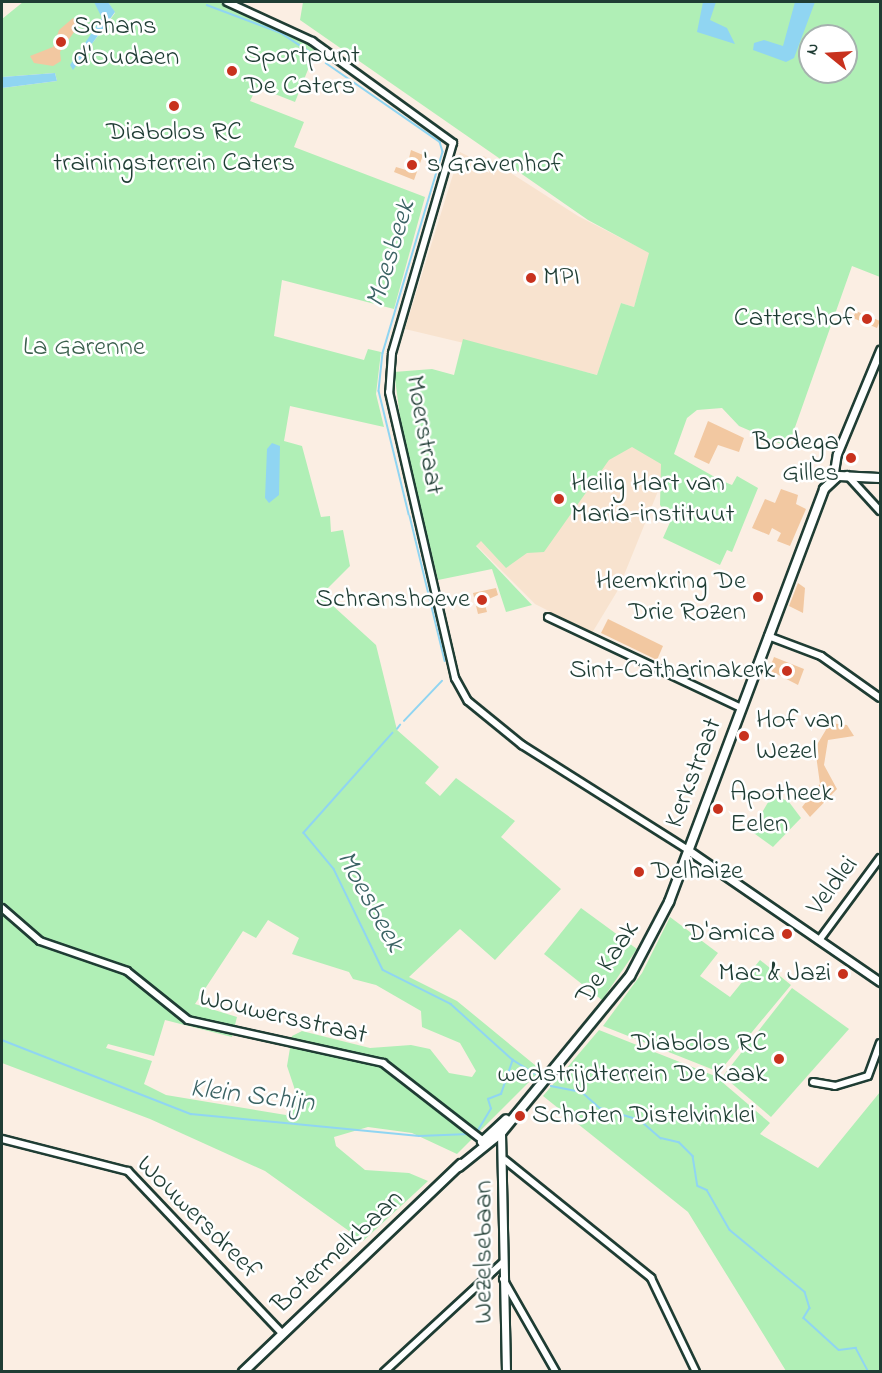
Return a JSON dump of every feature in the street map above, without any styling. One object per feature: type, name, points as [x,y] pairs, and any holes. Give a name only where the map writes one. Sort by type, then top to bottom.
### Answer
[{"type":"main road","name":"Kerkstraat","points":[[688,850],[768,636],[833,478]]},
{"type":"main road","points":[[833,478],[880,478]]},
{"type":"main road","name":"De Kaak","points":[[542,1084],[630,976],[669,902],[688,850]]},
{"type":"main road","name":"Botermelkbaan","points":[[486,1142],[501,1133],[542,1084]]},
{"type":"main road","name":"Botermelkbaan","points":[[243,1370],[523,1106]]},
{"type":"street","name":"Moerstraat","points":[[227,2],[312,41],[453,143],[392,353],[389,392],[455,678],[468,701],[522,745],[688,850]]},
{"type":"street","points":[[833,478],[837,454],[880,350]]},
{"type":"street","points":[[847,477],[880,511]]},
{"type":"street","points":[[548,617],[741,708]]},
{"type":"street","points":[[768,636],[821,656],[880,698]]},
{"type":"street","points":[[688,850],[880,982]]},
{"type":"street","name":"Veldlei","points":[[820,939],[880,858]]},
{"type":"street","name":"Wouwersstraat","points":[[2,908],[40,941],[127,972],[188,1020],[383,1063],[486,1142]]},
{"type":"street","points":[[813,1082],[835,1086],[868,1076],[880,1043]]},
{"type":"street","name":"Wezelsebaan","points":[[501,1133],[505,1160],[503,1278],[506,1371]]},
{"type":"street","name":"Wouwersdreef","points":[[2,1139],[128,1171],[282,1333]]},
{"type":"street","points":[[505,1160],[651,1278],[696,1371]]},
{"type":"street","points":[[384,1371],[503,1262]]},
{"type":"street","points":[[503,1278],[556,1371]]},
{"type":"shaded area","name":"MPI","points":[[460,152],[472,158],[484,156],[578,216],[650,253],[634,307],[621,303],[598,375],[405,329]]},
{"type":"shaded area","name":"Heilig Hart van Maria-instituut","points":[[460,363],[673,454],[618,590],[592,633],[535,604],[474,543]]},
{"type":"green space","name":"La Garenne","points":[[23,2],[94,2],[100,9],[102,18],[73,69],[115,13],[108,2],[218,2],[289,30],[324,52],[320,60],[313,57],[295,102],[257,87],[250,101],[304,122],[294,147],[425,197],[394,309],[282,280],[274,336],[364,360],[368,349],[381,352],[376,394],[384,427],[290,406],[284,441],[302,446],[321,517],[330,516],[331,532],[343,530],[350,566],[321,595],[376,645],[397,730],[439,767],[425,783],[440,796],[456,778],[515,821],[501,837],[561,889],[495,960],[460,929],[409,977],[457,1001],[541,1070],[457,1154],[412,1133],[368,1127],[334,1137],[336,1146],[365,1170],[409,1173],[428,1181],[363,1241],[265,1171],[150,1119],[2,1063],[2,88],[57,81],[55,73],[2,77],[2,19]],"holes":[[[268,920],[299,938],[292,954],[349,972],[353,979],[376,985],[421,1011],[422,1027],[460,1043],[476,1071],[472,1077],[449,1073],[430,1049],[411,1045],[370,1048],[302,1031],[292,1036],[287,1066],[296,1093],[286,1115],[166,1095],[144,1084],[152,1061],[106,1048],[108,1044],[154,1056],[165,1020],[232,1037],[237,1017],[195,1004],[243,931],[256,938]]]},
{"type":"green space","points":[[303,2],[880,2],[880,277],[852,266],[788,447],[739,426],[722,408],[697,410],[687,418],[674,454],[732,485],[737,476],[758,488],[732,552],[727,550],[720,565],[663,538],[671,520],[660,505],[661,464],[632,447],[609,460],[544,552],[527,553],[506,568],[481,541],[476,546],[532,605],[506,612],[492,569],[438,580],[402,431],[394,372],[432,369],[454,375],[463,339],[597,375],[621,303],[634,307],[649,253],[588,220],[300,20]]},
{"type":"green space","points":[[773,794],[789,802],[801,818],[773,847],[751,831]]},
{"type":"green space","points":[[581,908],[637,949],[602,1000],[544,954]]},
{"type":"green space","points":[[670,917],[718,953],[700,976],[730,997],[760,960],[791,985],[719,1072],[603,1026],[642,973]]},
{"type":"green space","name":"Diabolos RC wedstrijdterrein De Kaak","points":[[792,988],[849,1029],[771,1117],[723,1076]]},
{"type":"green space","points":[[599,1030],[715,1076],[770,1123],[760,1134],[818,1168],[880,1092],[880,1371],[786,1371],[688,1212],[543,1096]]},
{"type":"water","points":[[94,2],[108,2],[115,12],[73,70],[70,65],[102,18]]},
{"type":"water","points":[[703,2],[716,2],[710,20],[727,28],[735,44],[697,32]]},
{"type":"water","points":[[795,2],[815,2],[807,24],[798,24],[798,47],[794,58],[786,62],[753,50],[754,43],[764,40],[783,46]]},
{"type":"water","points":[[55,73],[57,81],[2,88],[2,77]]},
{"type":"water","points":[[272,443],[280,446],[279,495],[269,503],[265,498],[267,449]]},
{"type":"building","name":"Schans d'Oudaen","points":[[73,18],[79,25],[60,52],[61,61],[53,66],[34,63],[30,56],[53,47],[59,30]]},
{"type":"building","name":"'s Gravenhof","points":[[411,150],[423,155],[414,180],[394,172],[396,167],[406,170]]},
{"type":"building","name":"Cattershof","points":[[856,311],[880,321],[877,328],[853,318]]},
{"type":"building","points":[[708,421],[744,438],[739,452],[718,445],[709,464],[694,457]]},
{"type":"building","points":[[781,489],[798,495],[796,504],[806,509],[790,546],[777,541],[781,533],[772,528],[769,535],[752,528],[765,499],[775,503]]},
{"type":"building","points":[[798,583],[805,588],[803,613],[789,606]]},
{"type":"building","name":"Schranshoeve","points":[[496,588],[498,595],[484,601],[487,612],[478,614],[473,593]]},
{"type":"building","points":[[608,619],[663,646],[657,660],[601,633]]},
{"type":"building","name":"Sint-Catharinakerk","points":[[774,657],[804,669],[798,685],[769,670]]},
{"type":"building","points":[[830,723],[847,725],[854,736],[828,740],[824,765],[837,789],[810,817],[802,807],[820,784],[815,748]]},
{"type":"waterway","name":"Moesbeek","points":[[207,5],[281,33],[319,58]]},
{"type":"waterway","name":"Moesbeek","points":[[326,63],[440,142],[443,152],[383,353],[379,391],[409,514]]},
{"type":"waterway","name":"Moesbeek","points":[[410,516],[445,661]]},
{"type":"waterway","name":"Moesbeek","points":[[404,721],[442,681]]},
{"type":"waterway","name":"Moesbeek","points":[[397,729],[400,725]]},
{"type":"waterway","name":"Moesbeek","points":[[393,733],[304,833],[334,869],[383,970],[451,1004],[513,1060]]},
{"type":"waterway","name":"Klein Schijn","points":[[2,1040],[191,1114],[419,1136],[469,1134]]},
{"type":"waterway","name":"Klein Schijn","points":[[477,1132],[491,1109],[488,1099],[501,1094],[513,1060],[535,1074]]},
{"type":"waterway","name":"Klein Schijn","points":[[551,1086],[582,1092],[600,1108],[640,1120],[661,1138],[679,1142],[693,1156],[698,1186],[707,1190],[730,1230],[805,1292],[810,1308],[804,1318],[839,1350],[856,1348],[869,1372]]},
{"type":"place","name":"Schans d'Oudaen","points":[[61,42]]},
{"type":"place","name":"Sportpunt De Caters","points":[[232,71]]},
{"type":"place","name":"Diabolos RC trainingsterrein Caters","points":[[174,106]]},
{"type":"place","name":"'s Gravenhof","points":[[412,165]]},
{"type":"place","name":"MPI","points":[[531,278]]},
{"type":"place","name":"Cattershof","points":[[867,319]]},
{"type":"place","name":"Bodega Gilles","points":[[851,458]]},
{"type":"place","name":"Heilig Hart van Maria-instituut","points":[[559,499]]},
{"type":"place","name":"Heemkring De Drie Rozen","points":[[758,597]]},
{"type":"place","name":"Schranshoeve","points":[[482,600]]},
{"type":"place","name":"Sint-Catharinakerk","points":[[787,671]]},
{"type":"place","name":"Hof van Wezel","points":[[744,736]]},
{"type":"place","name":"Apotheek Eelen","points":[[718,809]]},
{"type":"place","name":"Delhaize","points":[[639,872]]},
{"type":"place","name":"D'amica","points":[[787,934]]},
{"type":"place","name":"Mac & Jazi","points":[[843,974]]},
{"type":"place","name":"Diabolos RC wedstrijdterrein De Kaak","points":[[779,1059]]},
{"type":"place","name":"Schoten Distelvinklei","points":[[520,1116]]}]
